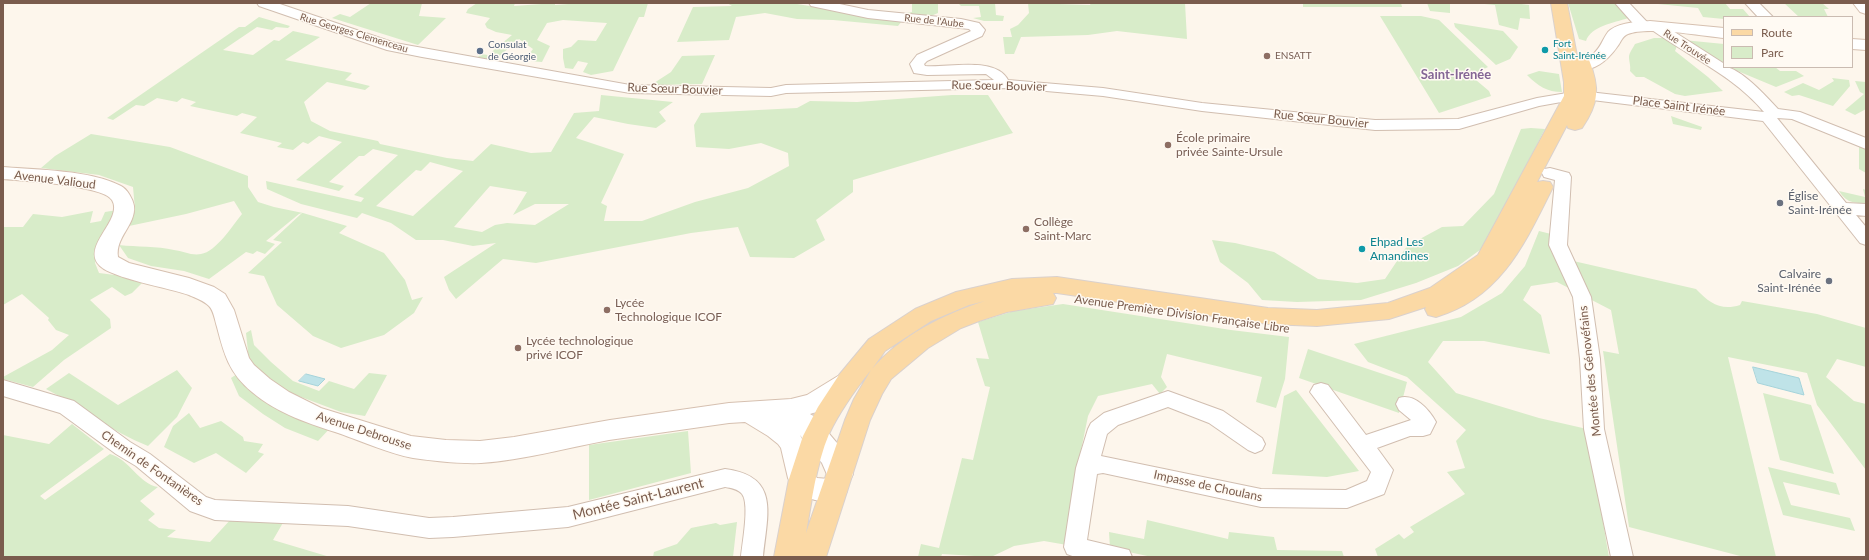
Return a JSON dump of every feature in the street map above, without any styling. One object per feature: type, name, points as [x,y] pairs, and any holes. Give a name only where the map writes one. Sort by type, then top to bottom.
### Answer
[{"type":"main road","points":[[1559,3],[1576,63],[1588,84],[1581,96]]},
{"type":"main road","points":[[1861,3],[1866,8]]},
{"type":"main road","points":[[1576,63],[1596,62],[1612,43],[1615,36],[1624,30],[1650,26],[1723,33]]},
{"type":"main road","points":[[1853,44],[1866,45]]},
{"type":"main road","name":"Avenue Première Division Française Libre","points":[[837,482],[860,414],[878,379],[892,363],[923,338],[957,320],[983,310],[1036,299],[1060,298],[1282,330],[1317,331],[1359,328],[1398,321],[1418,316],[1448,304],[1481,284],[1500,265],[1512,249],[1550,173],[1581,96]]},
{"type":"main road","name":"Avenue Première Division Française Libre","points":[[816,436],[827,414],[848,382],[877,345],[923,315],[964,298],[1012,287],[1057,285],[1268,316],[1317,318],[1389,311],[1438,294],[1486,260],[1581,96]]},
{"type":"main road","name":"Avenue Valioud","points":[[3,173],[88,183],[115,191],[122,198],[124,207],[121,220],[107,246],[108,261],[122,269],[163,278]]},
{"type":"main road","name":"Avenue Debrousse","points":[[163,278],[206,293],[217,300],[223,310],[238,360],[246,372],[261,386],[280,399],[312,415],[411,447],[446,451],[480,452],[514,448],[610,430],[683,419],[729,413],[780,411],[789,413],[799,419],[834,457],[837,482]]},
{"type":"main road","points":[[780,411],[805,407],[822,401],[848,382]]},
{"type":"main road","points":[[749,412],[774,426],[792,444],[802,479],[809,487],[837,482],[812,557]]},
{"type":"main road","points":[[788,557],[802,479],[816,436]]},
{"type":"street","name":"Rue Georges Clemenceau","points":[[264,3],[392,47],[422,53]]},
{"type":"street","name":"Rue de l'Aube","points":[[816,3],[868,14],[961,23],[974,26],[978,30],[977,33],[922,58],[917,64],[919,70],[927,72],[987,70],[994,72],[1000,77],[1002,84]]},
{"type":"street","name":"Rue Trouvée","points":[[1622,3],[1650,26],[1737,80],[1757,95],[1770,115],[1866,239]]},
{"type":"street","points":[[1752,3],[1765,16]]},
{"type":"street","name":"Rue Sœur Bouvier","points":[[422,53],[630,89],[775,91],[791,89],[1002,84],[1074,89],[1202,108],[1355,123],[1439,125],[1464,122],[1537,102],[1581,96]]},
{"type":"street","name":"Place Saint Irénée","points":[[1581,96],[1770,115],[1795,115],[1866,144]]},
{"type":"street","name":"Montée des Génovéfains","points":[[1550,173],[1563,178],[1558,245],[1582,297],[1590,359],[1594,429],[1622,557]]},
{"type":"street","points":[[1842,208],[1866,210]]},
{"type":"street","name":"Chemin de Fontanières","points":[[3,388],[67,407],[123,448],[143,460],[198,504],[215,510],[348,516],[429,528],[453,527]]},
{"type":"street","name":"Impasse de Choulans","points":[[1087,468],[1103,464],[1261,498],[1347,499],[1376,487],[1382,470],[1320,391]]},
{"type":"street","points":[[1122,557],[1069,552],[1087,468],[1098,429],[1111,419],[1168,399],[1216,417],[1255,444]]},
{"type":"street","points":[[1362,445],[1410,428],[1423,428],[1426,422],[1409,405],[1406,404]]},
{"type":"street","name":"Montée Saint-Laurent","points":[[453,527],[568,517],[725,478],[738,480],[752,490],[756,503],[752,557]]},
{"type":"green space","points":[[371,3],[422,3],[419,16],[446,18],[418,45],[332,18],[340,14],[350,17]]},
{"type":"green space","points":[[477,3],[515,3],[514,6],[555,3],[555,5],[582,3],[648,3],[644,17],[639,17],[613,71],[591,75],[583,72],[588,63],[578,61],[573,69],[565,68],[563,49],[571,47],[578,40],[596,41],[607,23],[563,20],[547,23],[537,40],[550,46],[542,62],[530,61],[536,54],[530,53],[533,49],[519,39],[494,61],[478,57],[481,54],[488,55],[512,35],[496,32],[487,28],[485,24],[490,18],[466,13],[468,9]]},
{"type":"green space","points":[[727,3],[791,3],[902,21],[898,26],[833,20],[797,19],[765,13],[736,17],[729,40],[677,42],[693,7],[732,6]]},
{"type":"green space","points":[[912,3],[938,3],[938,13],[926,18],[907,16],[907,13],[912,12]]},
{"type":"green space","points":[[958,3],[995,3],[996,15],[1004,16],[1003,21],[984,21],[973,18],[981,17],[979,6],[961,6]]},
{"type":"green space","points":[[1028,3],[1090,5],[1091,3],[1185,3],[1187,39],[1117,31],[1088,35],[1021,37],[1014,54],[1005,54],[1003,37],[1012,37],[1010,29],[1018,25],[1029,13]]},
{"type":"green space","points":[[1303,3],[1401,3],[1402,7],[1303,7]]},
{"type":"green space","points":[[1427,3],[1450,3],[1450,13],[1430,11]]},
{"type":"green space","points":[[1474,3],[1514,3],[1529,5],[1530,19],[1520,18],[1518,30],[1499,25],[1495,5]]},
{"type":"green space","points":[[1568,3],[1615,3],[1628,18],[1598,28],[1586,41],[1579,39]]},
{"type":"green space","points":[[1648,3],[1725,3],[1730,9],[1743,9],[1749,16],[1723,16],[1723,19],[1703,17],[1698,8]]},
{"type":"green space","points":[[1784,3],[1822,3],[1829,9],[1824,9],[1828,16],[1798,16]]},
{"type":"green space","points":[[1380,16],[1421,16],[1439,20],[1488,67],[1480,71],[1480,78],[1476,80],[1489,91],[1491,96],[1439,113]]},
{"type":"green space","points":[[259,17],[290,26],[288,28],[276,27],[272,30],[257,27],[223,50],[253,55],[274,40],[279,41],[293,31],[320,37],[285,60],[352,73],[345,80],[370,86],[365,90],[327,82],[304,102],[311,121],[330,131],[378,141],[380,144],[447,158],[473,161],[491,144],[531,153],[551,152],[574,113],[599,111],[601,95],[673,102],[659,112],[666,121],[656,128],[594,117],[576,138],[624,154],[601,203],[607,206],[604,221],[642,221],[695,202],[748,188],[789,166],[788,153],[761,143],[729,149],[696,147],[694,125],[701,113],[797,108],[810,101],[857,102],[952,95],[988,95],[1013,133],[853,180],[853,192],[816,220],[825,240],[794,258],[750,257],[738,227],[691,233],[536,263],[503,259],[456,299],[449,290],[444,277],[496,243],[473,246],[443,240],[416,240],[391,223],[362,213],[357,218],[301,204],[267,189],[266,181],[361,202],[364,198],[354,195],[398,155],[373,149],[364,156],[359,156],[329,182],[344,186],[339,191],[296,180],[342,142],[319,136],[308,144],[303,142],[293,150],[277,147],[282,143],[240,133],[257,117],[242,113],[237,116],[190,106],[196,102],[182,98],[177,102],[157,98],[144,106],[136,105],[113,120],[107,118],[239,27],[245,27]],"holes":[[[430,162],[463,171],[413,216],[376,206],[416,170],[421,171]],[[490,186],[527,192],[513,215],[535,204],[569,204],[535,225],[507,223],[495,225],[482,232],[454,227]]]},
{"type":"green space","points":[[1454,23],[1503,31],[1518,47],[1510,59],[1496,65],[1455,27]]},
{"type":"green space","points":[[1654,38],[1664,38],[1677,46],[1675,51],[1723,91],[1685,96],[1675,94],[1644,77],[1636,77],[1630,71],[1630,52],[1635,44]]},
{"type":"green space","points":[[1683,40],[1723,44],[1723,65],[1710,59]]},
{"type":"green space","points":[[715,55],[702,84],[654,85],[654,83],[671,72],[682,56]]},
{"type":"green space","points":[[1730,68],[1776,68],[1780,71],[1796,71],[1804,76],[1776,87]]},
{"type":"green space","points":[[1539,71],[1559,74],[1562,92],[1543,88],[1527,75]]},
{"type":"green space","points":[[1832,78],[1849,80],[1850,86],[1833,106],[1799,95],[1792,96],[1784,92],[1803,83],[1819,90],[1834,81]]},
{"type":"green space","points":[[1855,81],[1866,82],[1866,109],[1855,115],[1845,110],[1864,94],[1860,92]]},
{"type":"green space","points":[[1671,116],[1702,127],[1701,130],[1673,124]]},
{"type":"green space","points":[[1521,129],[1545,129],[1484,247],[1458,266],[1416,283],[1361,300],[1297,302],[1262,300],[1248,283],[1220,262],[1212,240],[1235,243],[1274,252],[1318,279],[1357,283],[1385,279],[1407,246],[1442,227],[1463,226],[1494,194]]},
{"type":"green space","points":[[91,134],[170,147],[248,176],[248,187],[258,202],[303,213],[347,226],[339,233],[384,253],[405,280],[412,300],[423,297],[414,313],[384,335],[341,348],[313,336],[277,305],[264,276],[248,273],[282,242],[273,240],[302,213],[266,241],[275,244],[265,254],[257,251],[253,254],[246,252],[209,279],[184,271],[151,266],[128,258],[119,245],[161,248],[194,254],[207,252],[224,237],[242,214],[234,201],[186,214],[129,226],[135,209],[133,187],[99,175],[41,168],[55,156]]},
{"type":"green space","points":[[1859,145],[1866,148],[1866,173],[1859,169]]},
{"type":"green space","points":[[1863,189],[1866,190],[1866,204],[1847,200],[1839,191],[1865,197]]},
{"type":"green space","points":[[117,210],[103,240],[95,263],[99,273],[146,279],[132,293],[125,296],[112,287],[90,300],[110,319],[111,328],[64,360],[33,387],[3,379],[3,377],[52,350],[69,335],[56,330],[48,320],[49,318],[22,294],[3,305],[3,227],[23,227],[33,214],[62,217],[93,211],[90,223],[101,221],[105,212]]},
{"type":"green space","points":[[1539,231],[1551,234],[1569,260],[1696,289],[1711,302],[1721,306],[1733,307],[1740,305],[1742,301],[1817,314],[1866,328],[1866,367],[1837,359],[1826,377],[1854,401],[1866,404],[1866,470],[1817,405],[1807,373],[1728,357],[1776,557],[1744,557],[1629,527],[1603,351],[1619,354],[1611,310],[1557,282],[1531,286],[1523,300],[1541,315],[1550,354],[1484,341],[1443,341],[1428,362],[1456,393],[1539,418],[1587,429],[1594,461],[1609,557],[1378,557],[1375,549],[1399,534],[1404,539],[1414,532],[1410,527],[1465,494],[1447,472],[1465,468],[1456,441],[1466,430],[1407,377],[1368,362],[1354,344],[1461,317],[1502,293],[1525,266]]},
{"type":"green space","points":[[1063,304],[1231,330],[1289,337],[1285,379],[1276,408],[1256,402],[1262,377],[1167,354],[1161,377],[1167,387],[1160,394],[1152,384],[1098,396],[1088,416],[1075,480],[1067,545],[1044,541],[1014,546],[991,557],[942,554],[941,557],[918,557],[921,544],[939,548],[962,458],[973,460],[990,387],[985,386],[976,358],[989,359],[978,322],[1014,311]]},
{"type":"green space","points":[[251,330],[254,345],[271,362],[293,381],[319,391],[329,381],[354,389],[369,373],[387,375],[365,416],[341,412],[277,388],[249,362],[246,333]]},
{"type":"green space","points":[[1308,349],[1407,382],[1399,413],[1299,378]]},
{"type":"green space","points":[[177,370],[192,388],[177,417],[148,446],[109,427],[46,389],[69,373],[118,405]]},
{"type":"green space","points":[[240,372],[333,425],[318,441],[285,428],[239,396],[231,378]]},
{"type":"green space","points":[[1296,390],[1359,471],[1327,477],[1272,474],[1284,396]]},
{"type":"green space","points":[[1763,393],[1811,405],[1834,474],[1780,460]]},
{"type":"green space","points":[[189,413],[200,428],[221,421],[243,437],[244,441],[263,444],[258,452],[264,454],[246,473],[216,453],[194,463],[164,447],[173,426]]},
{"type":"green space","points":[[72,424],[104,449],[40,496],[45,500],[110,454],[123,461],[139,477],[151,485],[158,487],[140,501],[155,514],[148,520],[159,528],[176,530],[167,537],[210,542],[231,519],[284,521],[273,540],[330,557],[3,557],[3,435],[49,444]]},
{"type":"green space","points":[[688,431],[691,473],[589,500],[589,445]]},
{"type":"green space","points":[[1768,467],[1836,483],[1840,495],[1783,482],[1791,505],[1850,518],[1855,531],[1783,515]]},
{"type":"green space","points":[[1147,520],[1228,539],[1229,532],[1274,537],[1277,550],[1342,551],[1344,557],[1152,557],[1110,548],[1109,532],[1144,539]]},
{"type":"green space","points":[[737,522],[733,557],[653,557],[654,552],[677,544],[691,528],[716,523],[720,525]]},
{"type":"water","points":[[1753,367],[1799,378],[1804,395],[1758,383]]},
{"type":"water","points":[[306,374],[325,379],[318,386],[299,381]]},
{"type":"place","name":"Fort Saint-Irénée","points":[[1545,50]]},
{"type":"place","name":"Consulat de Géorgie","points":[[480,51]]},
{"type":"place","name":"ENSATT","points":[[1267,56]]},
{"type":"place","name":"École primaire privée Sainte-Ursule","points":[[1168,145]]},
{"type":"place","name":"Église Saint-Irénée","points":[[1780,203]]},
{"type":"place","name":"Collège Saint-Marc","points":[[1026,229]]},
{"type":"place","name":"Ehpad Les Amandines","points":[[1362,249]]},
{"type":"place","name":"Calvaire Saint-Irénée","points":[[1829,281]]},
{"type":"place","name":"Lycée Technologique ICOF","points":[[607,310]]},
{"type":"place","name":"Lycée technologique privé ICOF","points":[[518,348]]},
{"type":"district","name":"Saint-Irénée","points":[[1456,75]]}]
